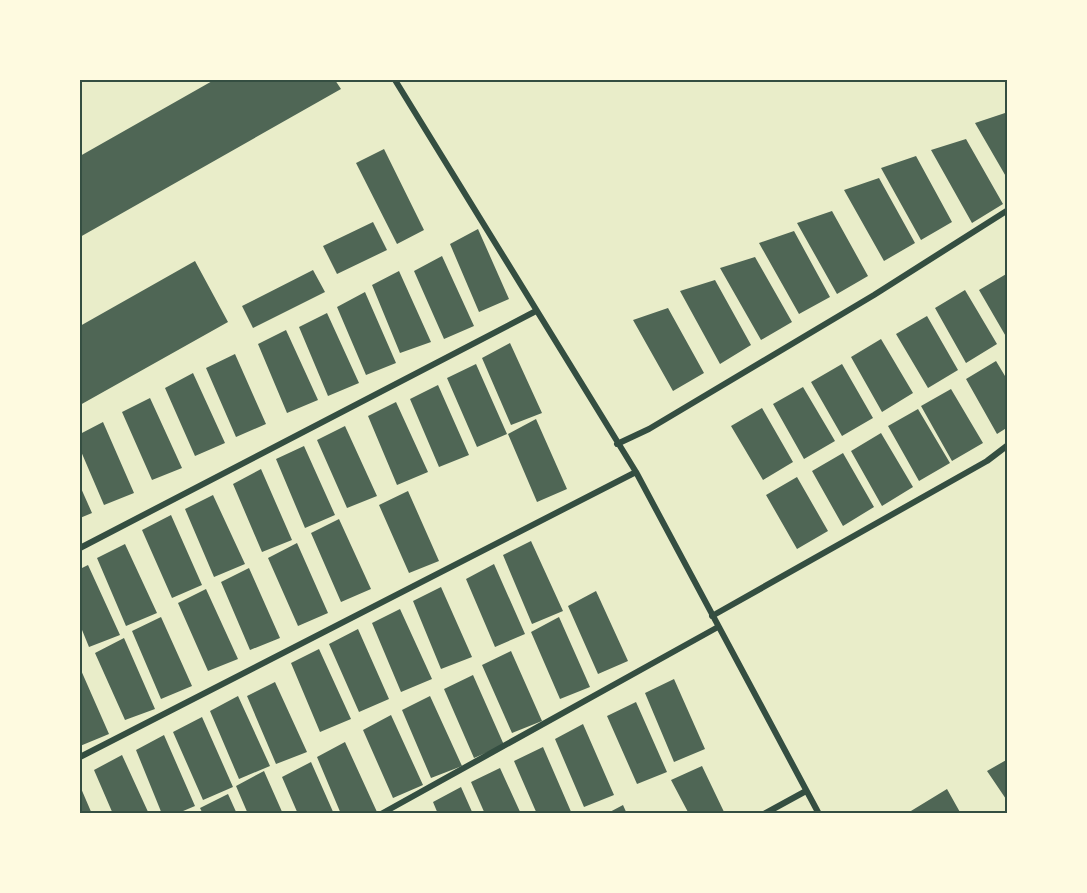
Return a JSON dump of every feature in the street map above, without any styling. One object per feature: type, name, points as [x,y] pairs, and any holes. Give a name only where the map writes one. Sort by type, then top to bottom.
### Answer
[{"type":"street","points":[[394,80],[636,472],[819,813]]},
{"type":"street","points":[[617,444],[649,429],[873,295],[1007,209]]},
{"type":"street","points":[[80,548],[536,311]]},
{"type":"street","points":[[712,616],[987,460],[1008,445]]},
{"type":"street","points":[[80,757],[636,472]]},
{"type":"street","points":[[381,813],[718,627]]},
{"type":"street","points":[[764,813],[806,791]]},
{"type":"building","points":[[214,80],[335,80],[341,89],[80,237],[80,156]]},
{"type":"building","points":[[1008,112],[1008,180],[975,123]]},
{"type":"building","points":[[966,139],[1003,204],[972,223],[931,150]]},
{"type":"building","points":[[384,149],[424,230],[397,244],[356,163]]},
{"type":"building","points":[[916,156],[952,222],[921,240],[881,168]]},
{"type":"building","points":[[879,178],[915,243],[884,261],[844,190]]},
{"type":"building","points":[[832,211],[868,276],[837,294],[797,223]]},
{"type":"building","points":[[373,222],[387,250],[337,274],[323,246]]},
{"type":"building","points":[[478,229],[509,299],[479,312],[450,244]]},
{"type":"building","points":[[794,231],[830,297],[799,314],[759,243]]},
{"type":"building","points":[[442,256],[474,326],[444,339],[414,271]]},
{"type":"building","points":[[755,257],[792,322],[761,340],[720,268]]},
{"type":"building","points":[[195,261],[228,322],[80,405],[80,326]]},
{"type":"building","points":[[313,270],[325,292],[253,328],[242,306]]},
{"type":"building","points":[[399,271],[431,342],[400,353],[372,285]]},
{"type":"building","points":[[1008,273],[1008,340],[979,290]]},
{"type":"building","points":[[715,280],[751,345],[720,364],[680,291]]},
{"type":"building","points":[[965,290],[997,344],[966,363],[935,308]]},
{"type":"building","points":[[365,292],[396,363],[366,375],[337,307]]},
{"type":"building","points":[[668,308],[704,373],[673,391],[633,320]]},
{"type":"building","points":[[327,313],[359,383],[328,396],[299,327]]},
{"type":"building","points":[[927,316],[958,370],[928,388],[896,334]]},
{"type":"building","points":[[286,330],[318,400],[287,413],[258,344]]},
{"type":"building","points":[[881,339],[913,393],[882,412],[851,357]]},
{"type":"building","points":[[510,343],[542,413],[511,425],[482,358]]},
{"type":"building","points":[[235,354],[266,424],[236,437],[206,368]]},
{"type":"building","points":[[996,361],[1008,381],[1008,427],[997,434],[966,379]]},
{"type":"building","points":[[476,364],[507,434],[477,447],[447,378]]},
{"type":"building","points":[[842,364],[873,418],[842,436],[811,382]]},
{"type":"building","points":[[193,373],[225,443],[195,456],[165,388]]},
{"type":"building","points":[[438,385],[469,455],[439,467],[410,399]]},
{"type":"building","points":[[803,387],[835,441],[804,459],[773,404]]},
{"type":"building","points":[[951,389],[983,443],[952,461],[921,406]]},
{"type":"building","points":[[150,398],[182,468],[152,480],[122,412]]},
{"type":"building","points":[[396,402],[428,472],[397,485],[368,416]]},
{"type":"building","points":[[762,408],[793,462],[763,480],[731,426]]},
{"type":"building","points":[[918,409],[950,463],[919,481],[888,426]]},
{"type":"building","points":[[536,419],[567,489],[537,502],[508,434]]},
{"type":"building","points":[[103,422],[134,493],[104,505],[80,449],[80,434]]},
{"type":"building","points":[[345,426],[377,496],[347,508],[317,440]]},
{"type":"building","points":[[881,433],[913,487],[882,506],[851,451]]},
{"type":"building","points":[[304,446],[335,515],[305,528],[276,459]]},
{"type":"building","points":[[843,453],[874,507],[843,526],[812,471]]},
{"type":"building","points":[[261,469],[292,540],[262,552],[233,484]]},
{"type":"building","points":[[797,477],[828,531],[797,549],[766,495]]},
{"type":"building","points":[[80,486],[92,513],[80,518]]},
{"type":"building","points":[[408,491],[439,561],[409,573],[379,505]]},
{"type":"building","points":[[213,495],[245,564],[214,577],[185,509]]},
{"type":"building","points":[[171,515],[202,585],[172,598],[142,530]]},
{"type":"building","points":[[339,519],[371,589],[341,602],[311,533]]},
{"type":"building","points":[[531,541],[563,611],[532,624],[503,555]]},
{"type":"building","points":[[297,543],[328,613],[298,626],[268,558]]},
{"type":"building","points":[[125,544],[157,613],[126,626],[97,558]]},
{"type":"building","points":[[494,564],[525,634],[495,647],[466,579]]},
{"type":"building","points":[[88,565],[120,635],[89,647],[80,625],[80,569]]},
{"type":"building","points":[[249,568],[280,638],[250,650],[221,582]]},
{"type":"building","points":[[441,587],[472,657],[441,669],[413,601]]},
{"type":"building","points":[[206,589],[238,659],[208,671],[178,603]]},
{"type":"building","points":[[596,591],[628,661],[598,674],[568,606]]},
{"type":"building","points":[[400,609],[432,679],[401,692],[372,623]]},
{"type":"building","points":[[161,617],[192,686],[161,699],[132,631]]},
{"type":"building","points":[[559,617],[590,687],[560,699],[531,632]]},
{"type":"building","points":[[358,629],[389,699],[359,712],[329,644]]},
{"type":"building","points":[[124,638],[155,709],[125,720],[95,653]]},
{"type":"building","points":[[319,649],[351,719],[320,732],[291,663]]},
{"type":"building","points":[[511,651],[542,721],[512,733],[482,665]]},
{"type":"building","points":[[80,668],[109,734],[80,746]]},
{"type":"building","points":[[473,675],[504,745],[474,758],[444,689]]},
{"type":"building","points":[[674,679],[705,749],[674,762],[645,693]]},
{"type":"building","points":[[275,682],[307,752],[276,764],[247,696]]},
{"type":"building","points":[[238,696],[270,766],[239,779],[210,711]]},
{"type":"building","points":[[430,696],[462,766],[431,778],[402,710]]},
{"type":"building","points":[[636,702],[667,772],[637,784],[607,716]]},
{"type":"building","points":[[391,715],[423,785],[393,798],[363,730]]},
{"type":"building","points":[[202,717],[233,787],[203,800],[173,732]]},
{"type":"building","points":[[583,724],[614,795],[584,807],[555,739]]},
{"type":"building","points":[[164,735],[195,806],[176,814],[162,814],[136,750]]},
{"type":"building","points":[[345,742],[377,812],[341,814],[317,757]]},
{"type":"building","points":[[543,747],[572,814],[537,814],[514,761]]},
{"type":"building","points":[[122,755],[149,814],[113,814],[94,770]]},
{"type":"building","points":[[1008,759],[1008,802],[987,771]]},
{"type":"building","points":[[311,762],[334,814],[298,814],[282,777]]},
{"type":"building","points":[[702,766],[725,814],[689,814],[671,780]]},
{"type":"building","points":[[500,768],[521,814],[485,814],[471,782]]},
{"type":"building","points":[[264,771],[283,814],[248,814],[236,786]]},
{"type":"building","points":[[80,786],[92,814],[80,814]]},
{"type":"building","points":[[461,787],[473,814],[438,814],[433,802]]},
{"type":"building","points":[[947,789],[961,814],[906,814]]},
{"type":"building","points":[[228,794],[237,814],[203,814],[200,808]]},
{"type":"building","points":[[623,805],[627,814],[606,814]]}]
